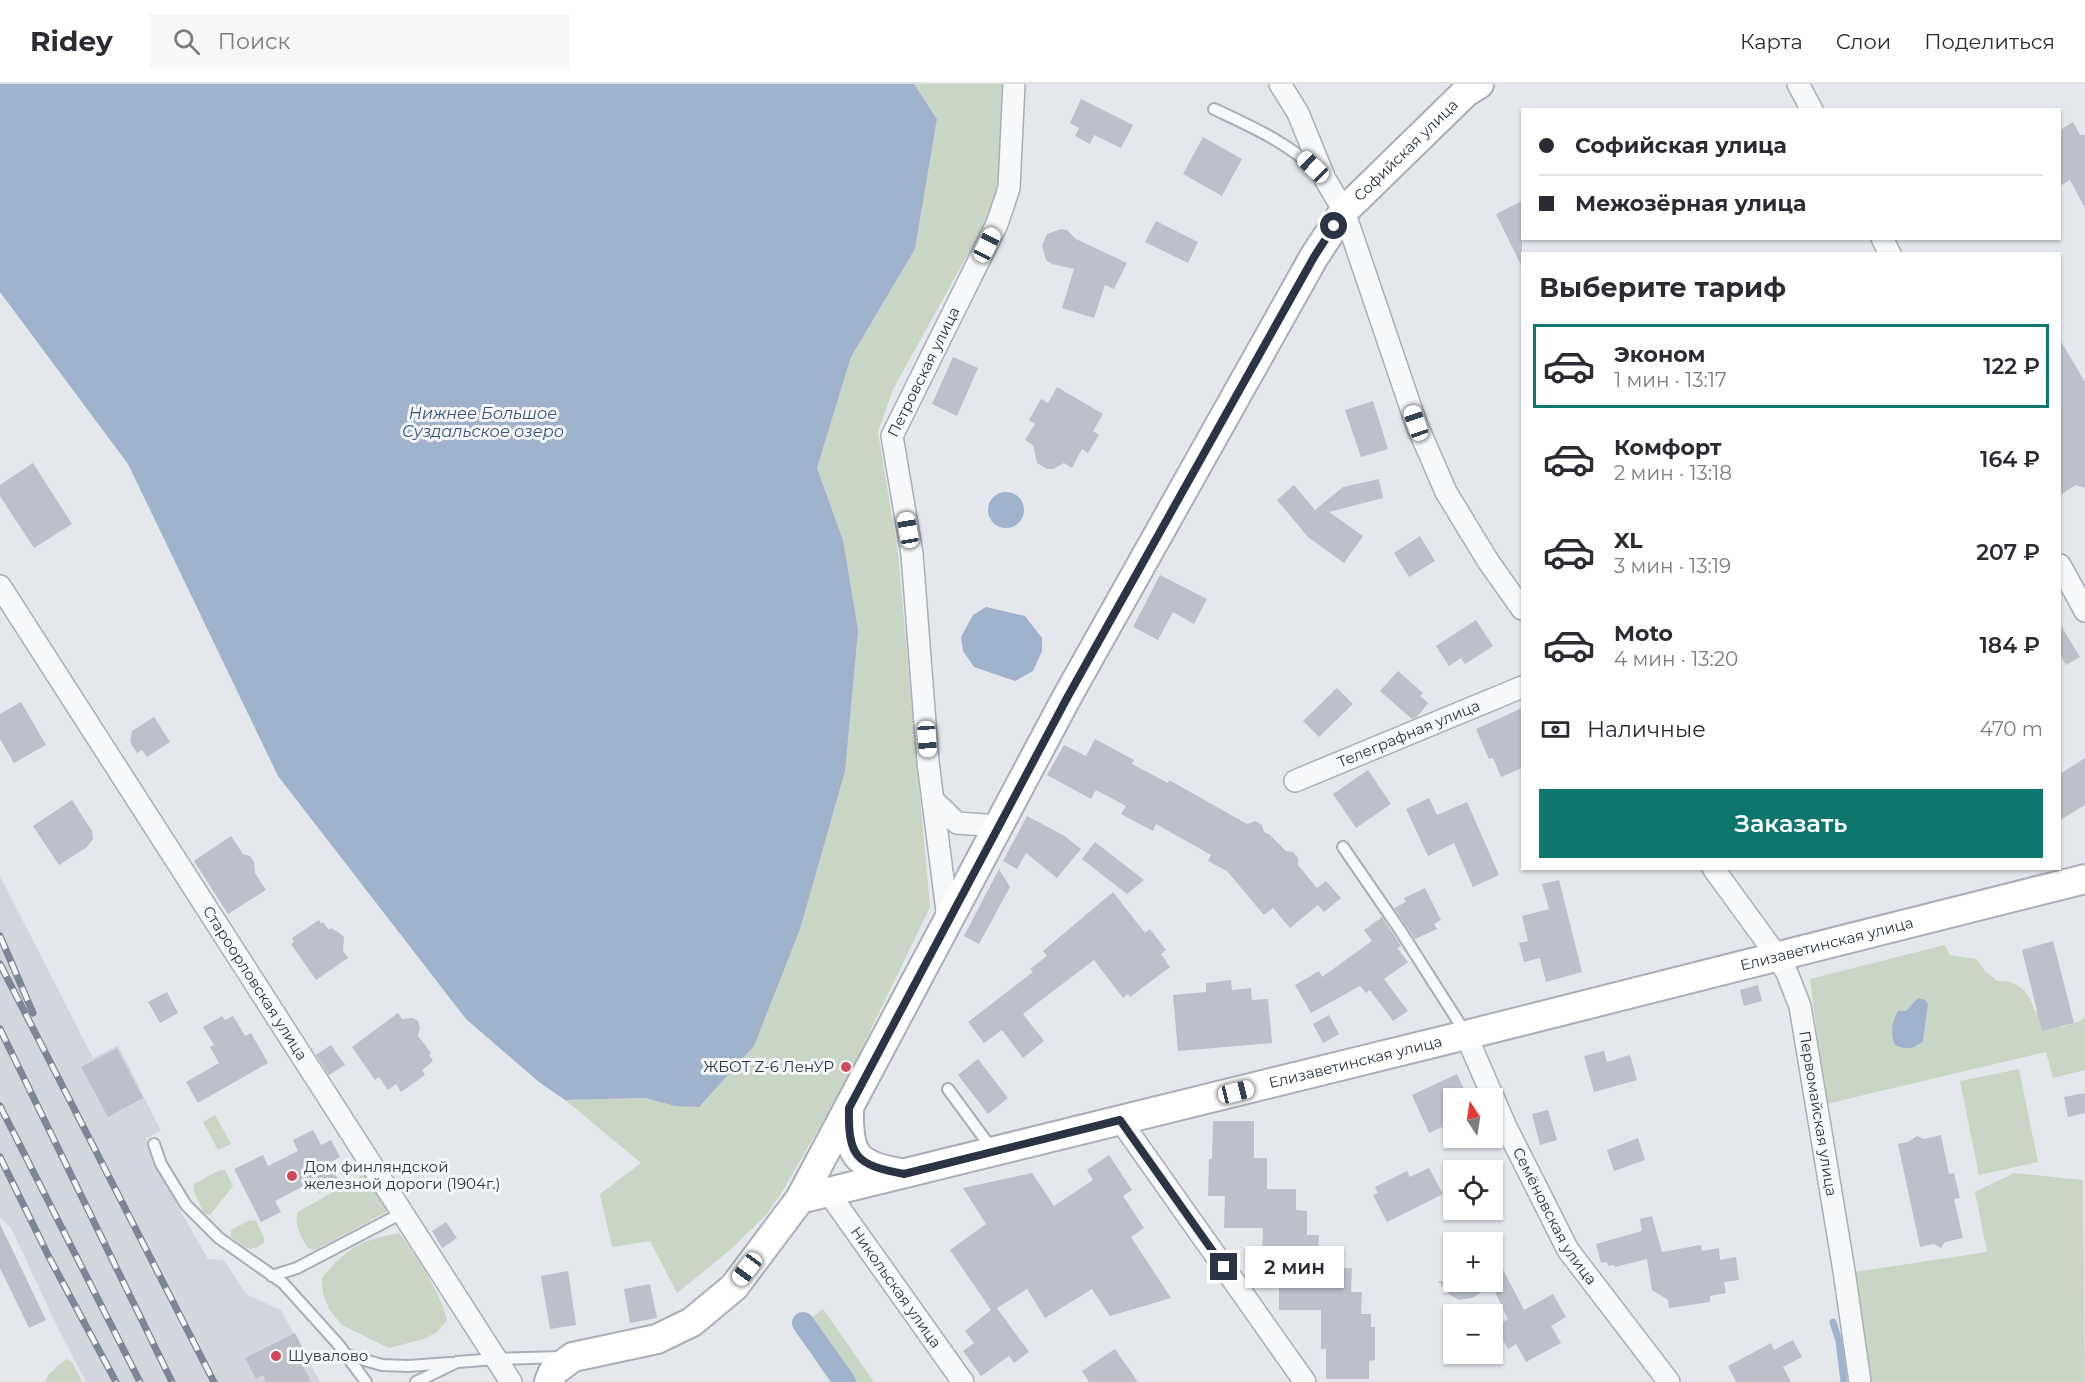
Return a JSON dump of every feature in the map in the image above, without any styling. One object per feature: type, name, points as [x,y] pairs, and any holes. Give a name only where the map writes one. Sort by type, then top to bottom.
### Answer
[{"type":"street","name":"Петровская улица","points":[[948,919],[928,762],[912,554],[892,436],[998,224],[1009,188],[1014,84]]},
{"type":"street","points":[[1280,84],[1298,113],[1325,179],[1344,211],[1416,423],[1446,492],[1488,561],[1521,608]]},
{"type":"street","name":"Софийская улица","points":[[800,1199],[1067,698],[1314,257],[1344,211],[1466,92],[1479,84]]},
{"type":"street","points":[[1798,84],[1811,108]]},
{"type":"street","points":[[2061,567],[2085,611]]},
{"type":"street","name":"Староорловская улица","points":[[0,586],[511,1382]]},
{"type":"street","name":"Телеграфная улица","points":[[1295,781],[1521,687]]},
{"type":"street","points":[[933,800],[957,822],[998,826]]},
{"type":"street","name":"Первомайская улица","points":[[1714,870],[1777,956],[1787,972],[1800,1006],[1860,1382]]},
{"type":"street","name":"Елизаветинская улица","points":[[800,1199],[2085,879]]},
{"type":"street","name":"Семёновская улица","points":[[1466,1035],[1506,1127],[1568,1250],[1669,1382]]},
{"type":"street","points":[[849,1108],[848,1131],[852,1148],[863,1162],[879,1169],[904,1174]]},
{"type":"street","points":[[1120,1120],[1305,1382]]},
{"type":"street","name":"Никольская улица","points":[[828,1192],[963,1382]]},
{"type":"street","points":[[549,1382],[553,1372],[573,1357],[657,1339],[692,1322],[734,1287],[800,1199]]},
{"type":"lane","points":[[1214,109],[1260,130],[1301,156],[1325,179]]},
{"type":"lane","points":[[1343,847],[1400,930],[1466,1035]]},
{"type":"lane","points":[[948,1089],[994,1151]]},
{"type":"lane","points":[[154,1144],[161,1164],[186,1205],[219,1238],[272,1275],[288,1290],[347,1355],[366,1382]]},
{"type":"lane","points":[[272,1275],[297,1268],[402,1213]]},
{"type":"lane","points":[[288,1290],[297,1268]]},
{"type":"lane","points":[[347,1355],[382,1365],[408,1366],[496,1359],[573,1357]]},
{"type":"lane","points":[[416,1382],[457,1362]]},
{"type":"shaded area","points":[[0,876],[93,1058],[118,1045],[161,1131],[147,1138],[147,1145],[168,1189],[208,1259],[224,1260],[246,1294],[281,1310],[320,1382],[86,1382],[11,1228],[0,1217]]},
{"type":"green space","points":[[914,84],[1006,84],[1001,179],[991,213],[893,389],[878,432],[898,553],[930,907],[845,1083],[785,1187],[767,1214],[730,1250],[677,1293],[650,1241],[612,1247],[600,1194],[641,1163],[565,1100],[645,1098],[675,1106],[843,540],[817,468],[851,357],[915,249],[937,119]]},
{"type":"green space","points":[[1945,945],[1950,955],[1976,959],[1997,981],[2010,982],[2021,988],[2029,997],[2034,1010],[2062,1027],[2080,1021],[2085,1016],[2085,1070],[2053,1078],[2046,1052],[1826,1104],[1810,979]],"holes":[[[1898,1011],[1927,1011],[1923,1041]]]},
{"type":"green space","points":[[2019,1069],[2038,1162],[1979,1175],[1960,1081]]},
{"type":"green space","points":[[215,1115],[231,1144],[218,1150],[203,1122]]},
{"type":"green space","points":[[220,1170],[225,1170],[233,1186],[210,1215],[204,1214],[194,1191],[194,1184]]},
{"type":"green space","points":[[2014,1173],[2083,1180],[2085,1382],[1872,1382],[1855,1272],[1987,1252],[1975,1192]]},
{"type":"green space","points":[[368,1174],[390,1210],[315,1250],[308,1248],[297,1226],[298,1212]]},
{"type":"green space","points":[[250,1220],[256,1221],[264,1237],[264,1243],[250,1249],[231,1237],[231,1230]]},
{"type":"green space","points":[[399,1233],[427,1275],[439,1297],[447,1320],[437,1332],[424,1339],[389,1348],[342,1325],[329,1309],[323,1293],[322,1278],[356,1246]]},
{"type":"green space","points":[[823,1309],[874,1382],[830,1382],[795,1330]]},
{"type":"green space","points":[[66,1359],[72,1362],[82,1382],[45,1382],[49,1374]]},
{"type":"water","name":"Нижнее Большое Суздальское озеро","points":[[0,84],[914,84],[937,119],[915,249],[851,357],[817,468],[843,540],[858,631],[845,771],[800,929],[754,1046],[699,1107],[675,1106],[645,1098],[565,1100],[539,1082],[466,1019],[278,776],[128,464],[0,292]]},
{"type":"water","points":[[1006,492],[1019,497],[1024,510],[1019,523],[1006,528],[993,523],[988,510],[993,497]]},
{"type":"water","points":[[986,607],[1025,616],[1042,638],[1042,651],[1033,671],[1015,681],[974,667],[963,651],[961,637],[973,615]]},
{"type":"water","points":[[1918,998],[1925,1000],[1928,1004],[1923,1041],[1916,1046],[1902,1048],[1894,1044],[1892,1027],[1894,1020],[1898,1011],[1906,1011]]},
{"type":"building","points":[[1081,99],[1133,125],[1121,148],[1094,135],[1090,144],[1075,136],[1079,128],[1070,123]]},
{"type":"building","points":[[2073,122],[2080,135],[2085,135],[2085,208],[2070,180],[2061,185],[2061,129]]},
{"type":"building","points":[[1203,137],[1242,159],[1222,196],[1183,174]]},
{"type":"building","points":[[1521,202],[1521,265],[1496,214]]},
{"type":"building","points":[[1156,221],[1198,242],[1188,263],[1145,242]]},
{"type":"building","points":[[1061,229],[1067,230],[1076,239],[1127,263],[1114,289],[1105,285],[1094,318],[1062,308],[1074,269],[1052,264],[1046,260],[1042,246],[1047,234]]},
{"type":"building","points":[[2061,342],[2085,382],[2085,488],[2076,485],[2061,494]]},
{"type":"building","points":[[953,357],[978,368],[957,416],[932,404]]},
{"type":"building","points":[[1057,387],[1103,414],[1093,431],[1099,435],[1088,453],[1082,449],[1072,468],[1064,463],[1053,469],[1047,469],[1037,463],[1033,445],[1025,440],[1035,424],[1029,420],[1041,399],[1048,403]]},
{"type":"building","points":[[1373,401],[1388,449],[1361,457],[1345,410]]},
{"type":"building","points":[[33,463],[72,524],[34,548],[0,496],[0,485]]},
{"type":"building","points":[[1379,479],[1383,498],[1329,512],[1363,536],[1344,563],[1308,537],[1277,500],[1294,485],[1315,510],[1343,487]]},
{"type":"building","points":[[1420,536],[1435,561],[1409,577],[1394,553]]},
{"type":"building","points":[[1160,575],[1207,599],[1194,624],[1173,612],[1158,640],[1133,627]]},
{"type":"building","points":[[1476,620],[1493,646],[1465,664],[1461,658],[1449,666],[1436,646]]},
{"type":"building","points":[[2061,626],[2080,657],[2066,665],[2061,657]]},
{"type":"building","points":[[1398,671],[1423,693],[1420,696],[1428,703],[1417,717],[1412,719],[1380,691]]},
{"type":"building","points":[[1337,688],[1353,704],[1319,737],[1303,721]]},
{"type":"building","points":[[21,702],[46,745],[14,763],[0,739],[0,714]]},
{"type":"building","points":[[1521,708],[1521,768],[1501,777],[1493,758],[1489,759],[1476,729]]},
{"type":"building","points":[[154,717],[170,742],[147,757],[142,750],[137,753],[130,742],[132,731]]},
{"type":"building","points":[[1095,739],[1134,760],[1132,764],[1168,783],[1169,780],[1247,824],[1255,821],[1262,825],[1264,832],[1286,851],[1293,852],[1298,858],[1298,865],[1317,888],[1326,881],[1341,898],[1324,912],[1318,905],[1290,928],[1273,908],[1264,915],[1227,871],[1208,861],[1211,855],[1156,824],[1153,831],[1121,814],[1126,806],[1096,790],[1091,799],[1047,775],[1064,745],[1086,756]]},
{"type":"building","points":[[2085,758],[2085,805],[2061,819],[2061,773]]},
{"type":"building","points":[[1368,770],[1391,804],[1356,828],[1333,794]]},
{"type":"building","points":[[1429,798],[1437,815],[1467,802],[1499,875],[1473,887],[1454,843],[1428,856],[1406,809]]},
{"type":"building","points":[[72,800],[92,831],[93,839],[87,847],[59,865],[33,826]]},
{"type":"building","points":[[1027,816],[1063,835],[1081,849],[1057,878],[1026,853],[1017,869],[1003,861]]},
{"type":"building","points":[[231,836],[243,854],[250,856],[254,862],[255,873],[266,890],[228,914],[194,861]]},
{"type":"building","points":[[1095,842],[1144,880],[1127,894],[1082,859]]},
{"type":"building","points":[[999,869],[1010,887],[979,944],[964,936]]},
{"type":"building","points":[[1559,880],[1582,972],[1546,982],[1540,958],[1524,962],[1519,943],[1528,941],[1522,916],[1549,909],[1542,884]]},
{"type":"building","points":[[1425,888],[1441,920],[1434,924],[1437,929],[1415,939],[1394,908],[1406,902],[1404,898]]},
{"type":"building","points":[[1113,892],[1145,933],[1150,929],[1166,950],[1161,954],[1170,967],[1130,997],[1128,994],[1123,998],[1094,960],[1023,1014],[1044,1041],[1023,1058],[1002,1030],[984,1043],[968,1022],[1033,972],[1030,969],[1047,956],[1043,951]]},
{"type":"building","points":[[1382,917],[1401,946],[1397,948],[1408,962],[1384,979],[1408,1011],[1393,1021],[1370,990],[1366,993],[1360,986],[1311,1013],[1295,985],[1319,971],[1322,977],[1372,941],[1364,930]]},
{"type":"building","points":[[319,920],[329,930],[331,928],[344,937],[343,951],[348,958],[316,980],[291,944],[294,942],[292,938]]},
{"type":"building","points":[[2053,941],[2074,1023],[2042,1031],[2022,950]]},
{"type":"building","points":[[1231,980],[1232,990],[1251,988],[1252,1000],[1268,999],[1272,1043],[1178,1051],[1173,995],[1206,992],[1206,983]]},
{"type":"building","points":[[1758,985],[1762,1001],[1744,1006],[1740,990]]},
{"type":"building","points":[[167,992],[178,1013],[160,1023],[148,1002]]},
{"type":"building","points":[[398,1013],[402,1019],[413,1018],[418,1021],[420,1028],[418,1036],[431,1053],[429,1055],[433,1061],[422,1070],[425,1075],[401,1092],[396,1084],[388,1090],[379,1077],[375,1080],[352,1047]]},
{"type":"building","points":[[1329,1015],[1339,1034],[1323,1043],[1313,1024]]},
{"type":"building","points":[[222,1016],[225,1020],[233,1016],[245,1036],[251,1033],[268,1063],[198,1103],[186,1082],[219,1063],[210,1047],[214,1045],[203,1027]]},
{"type":"building","points":[[331,1045],[345,1065],[329,1075],[316,1055]]},
{"type":"building","points":[[117,1048],[143,1098],[108,1117],[81,1067]]},
{"type":"building","points":[[1604,1051],[1607,1062],[1630,1055],[1637,1080],[1594,1092],[1584,1056]]},
{"type":"building","points":[[978,1059],[1008,1098],[988,1114],[958,1075]]},
{"type":"building","points":[[1457,1074],[1463,1088],[1443,1088],[1443,1127],[1429,1133],[1412,1095]]},
{"type":"building","points":[[2085,1093],[2085,1113],[2068,1117],[2064,1097]]},
{"type":"building","points":[[1548,1110],[1557,1140],[1540,1145],[1532,1114]]},
{"type":"building","points":[[1213,1121],[1254,1121],[1254,1158],[1267,1158],[1267,1189],[1296,1189],[1296,1210],[1307,1211],[1307,1235],[1319,1235],[1318,1268],[1352,1268],[1351,1292],[1362,1292],[1361,1314],[1371,1314],[1371,1327],[1375,1327],[1375,1360],[1369,1361],[1369,1379],[1326,1379],[1326,1349],[1321,1349],[1321,1310],[1279,1310],[1279,1267],[1262,1267],[1263,1228],[1224,1228],[1225,1196],[1208,1196]]},
{"type":"building","points":[[313,1130],[321,1145],[331,1140],[340,1157],[329,1163],[340,1183],[319,1193],[313,1181],[275,1201],[281,1212],[261,1222],[234,1169],[263,1155],[268,1166],[298,1151],[293,1140]]},
{"type":"building","points":[[1941,1135],[1949,1174],[1954,1173],[1960,1198],[1954,1199],[1963,1238],[1945,1242],[1941,1248],[1934,1244],[1920,1247],[1898,1144],[1908,1142],[1917,1136],[1924,1139]]},
{"type":"building","points":[[1638,1138],[1645,1160],[1614,1171],[1607,1150]]},
{"type":"building","points":[[1109,1155],[1132,1190],[1123,1196],[1144,1228],[1131,1237],[1171,1298],[1110,1316],[1092,1289],[1045,1318],[1027,1289],[997,1308],[1029,1352],[1014,1363],[1009,1356],[981,1376],[963,1351],[974,1343],[965,1331],[991,1310],[950,1250],[986,1224],[963,1188],[1032,1173],[1054,1206],[1093,1180],[1087,1170]]},
{"type":"building","points":[[1429,1168],[1443,1194],[1387,1222],[1373,1195],[1378,1193],[1375,1187],[1407,1171],[1410,1177]]},
{"type":"building","points":[[1652,1216],[1662,1252],[1701,1245],[1702,1251],[1719,1248],[1720,1260],[1736,1257],[1739,1280],[1724,1282],[1726,1293],[1710,1296],[1710,1302],[1669,1308],[1668,1300],[1652,1290],[1647,1259],[1615,1267],[1614,1265],[1608,1266],[1607,1262],[1601,1263],[1596,1244],[1642,1231],[1640,1219]]},
{"type":"building","points":[[446,1222],[457,1238],[442,1248],[432,1231]]},
{"type":"building","points":[[0,1224],[46,1320],[29,1328],[0,1268]]},
{"type":"building","points":[[1503,1269],[1524,1310],[1553,1294],[1566,1317],[1551,1326],[1561,1343],[1526,1362],[1516,1344],[1508,1349],[1503,1340],[1503,1322],[1508,1319],[1503,1304],[1501,1304],[1495,1292],[1503,1292]]},
{"type":"building","points":[[568,1271],[576,1325],[550,1329],[541,1276]]},
{"type":"building","points":[[650,1284],[657,1318],[630,1323],[624,1289]]},
{"type":"building","points":[[1447,1292],[1482,1292],[1472,1298],[1459,1300]]},
{"type":"building","name":"Шувалово","points":[[295,1333],[306,1355],[299,1358],[311,1382],[266,1382],[263,1375],[256,1379],[245,1358]]},
{"type":"building","points":[[1793,1340],[1802,1357],[1783,1367],[1791,1382],[1736,1382],[1728,1366],[1771,1343],[1774,1350]]},
{"type":"building","points":[[1115,1349],[1138,1382],[1089,1382],[1082,1371]]},
{"type":"waterway","points":[[1833,1322],[1839,1341],[1844,1382]]},
{"type":"waterway","points":[[803,1323],[845,1382]]},
{"type":"railway","points":[[0,936],[33,1013]]},
{"type":"railway","points":[[0,964],[214,1382]]},
{"type":"railway","points":[[0,1029],[172,1382]]},
{"type":"railway","points":[[0,1106],[140,1382]]},
{"type":"railway","points":[[0,1157],[49,1257],[116,1382]]},
{"type":"place","name":"ЖБОТ Z-6 ЛенУР","points":[[846,1067]]},
{"type":"place","name":"Дом финляндской железной дороги (1904г.)","points":[[292,1176]]},
{"type":"place","name":"Шувалово","points":[[276,1356]]},
{"type":"route","points":[[1224,1267],[1120,1120],[904,1174],[879,1169],[863,1162],[852,1148],[848,1131],[849,1108],[1067,698],[1314,257],[1334,226]]}]
